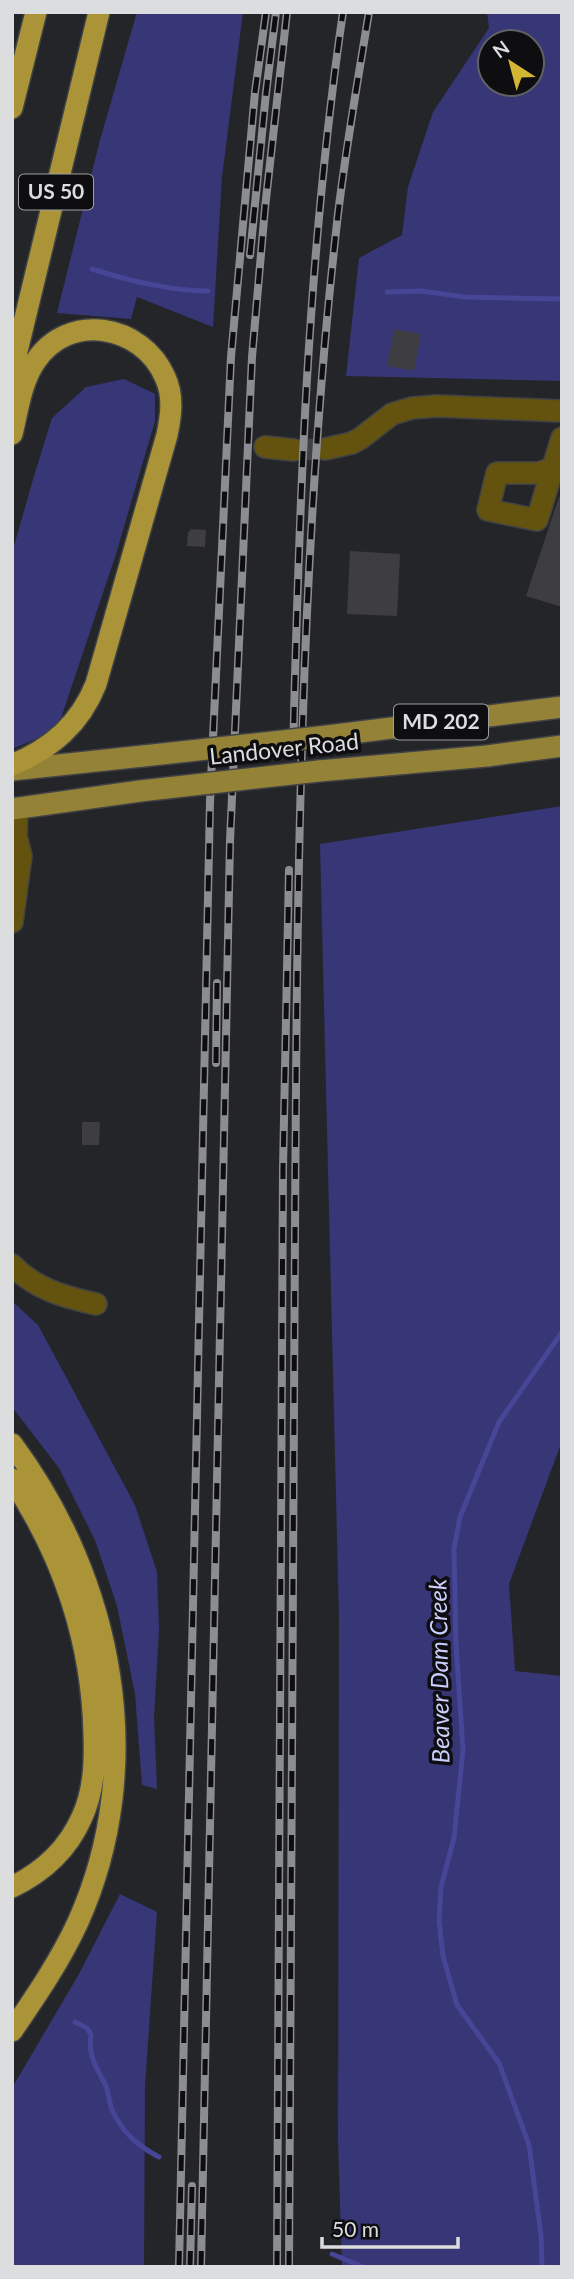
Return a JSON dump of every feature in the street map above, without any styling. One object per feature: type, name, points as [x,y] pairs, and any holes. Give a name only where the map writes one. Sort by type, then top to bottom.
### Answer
[{"type":"highway","points":[[12,108],[36,12]]},
{"type":"highway","name":"US 50","points":[[12,372],[99,12]]},
{"type":"highway","points":[[12,434],[23,389],[35,361],[45,349],[69,334],[100,329],[130,337],[151,355],[166,377],[171,405],[167,435],[103,663],[92,693],[80,716],[63,735],[12,767]]},
{"type":"highway","points":[[12,1444],[52,1506],[84,1573],[99,1619],[109,1669],[115,1742],[108,1821],[88,1897],[58,1961],[12,2031]]},
{"type":"highway","points":[[12,1479],[47,1538],[75,1609],[87,1658],[94,1739],[88,1801],[73,1835],[50,1863],[12,1887]]},
{"type":"main road","name":"Landover Road","points":[[12,767],[143,756],[562,708]]},
{"type":"main road","name":"Landover Road","points":[[15,808],[320,771],[487,756],[562,746]]},
{"type":"street","points":[[325,449],[352,443],[392,414],[412,408],[437,406],[562,411]]},
{"type":"street","points":[[553,468],[562,438]]},
{"type":"street","points":[[265,447],[294,450]]},
{"type":"street","points":[[12,922],[21,856],[16,836],[15,808]]},
{"type":"street","points":[[12,1265],[25,1278],[45,1289],[70,1299],[96,1304]]},
{"type":"shaded area","points":[[137,12],[243,12],[222,177],[213,327],[137,297],[131,319],[57,313],[100,140]]},
{"type":"shaded area","points":[[487,12],[562,12],[562,381],[346,376],[359,258],[402,235],[408,187],[433,112],[476,48],[476,98],[546,98],[546,28],[489,28]]},
{"type":"shaded area","points":[[124,379],[155,394],[155,421],[116,554],[57,730],[12,749],[12,553],[34,476],[52,418],[86,387]]},
{"type":"shaded area","points":[[562,806],[562,1441],[509,1584],[515,1671],[562,1676],[562,2267],[342,2267],[338,2140],[339,1618],[320,844]]},
{"type":"shaded area","points":[[12,1301],[38,1325],[135,1505],[157,1572],[159,1630],[154,1717],[157,1789],[142,1785],[135,1694],[117,1606],[95,1540],[59,1468],[12,1407]]},
{"type":"shaded area","points":[[120,1894],[157,1912],[145,2086],[144,2267],[12,2267],[12,2088],[79,1974]]},
{"type":"building","points":[[394,329],[421,334],[414,371],[387,366]]},
{"type":"building","points":[[559,497],[562,498],[562,607],[526,596]]},
{"type":"building","points":[[190,529],[206,530],[205,547],[187,546]]},
{"type":"building","points":[[350,551],[400,554],[397,616],[347,614]]},
{"type":"building","points":[[82,1122],[100,1122],[99,1145],[82,1145]]},
{"type":"waterway","points":[[92,269],[149,284],[208,291]]},
{"type":"waterway","points":[[387,292],[421,291],[465,297],[562,299]]},
{"type":"waterway","name":"Beaver Dam Creek","points":[[542,2267],[541,2235],[529,2145],[499,2063],[457,2005],[443,1956],[439,1921],[441,1887],[454,1838],[463,1750],[456,1644],[454,1549],[460,1517],[499,1422],[562,1332]]},
{"type":"waterway","points":[[75,2022],[87,2028],[91,2035],[92,2056],[106,2086],[117,2120],[132,2139],[159,2157]]},
{"type":"waterway","points":[[332,2254],[363,2267]]},
{"type":"tunnel","points":[[294,450],[325,449]]},
{"type":"railway","points":[[179,2267],[210,802],[231,357],[255,92],[266,12]]},
{"type":"railway","points":[[250,255],[276,12]]},
{"type":"railway","points":[[201,2267],[230,841],[252,357],[265,208],[287,12]]},
{"type":"railway","points":[[293,755],[298,569],[313,290],[343,12]]},
{"type":"railway","points":[[289,2267],[296,1106],[303,723],[315,468],[325,341],[341,189],[369,12]]},
{"type":"railway","points":[[277,2267],[283,1169],[289,870]]},
{"type":"railway","points":[[216,1063],[217,983]]},
{"type":"railway","points":[[190,2267],[192,2186]]}]
